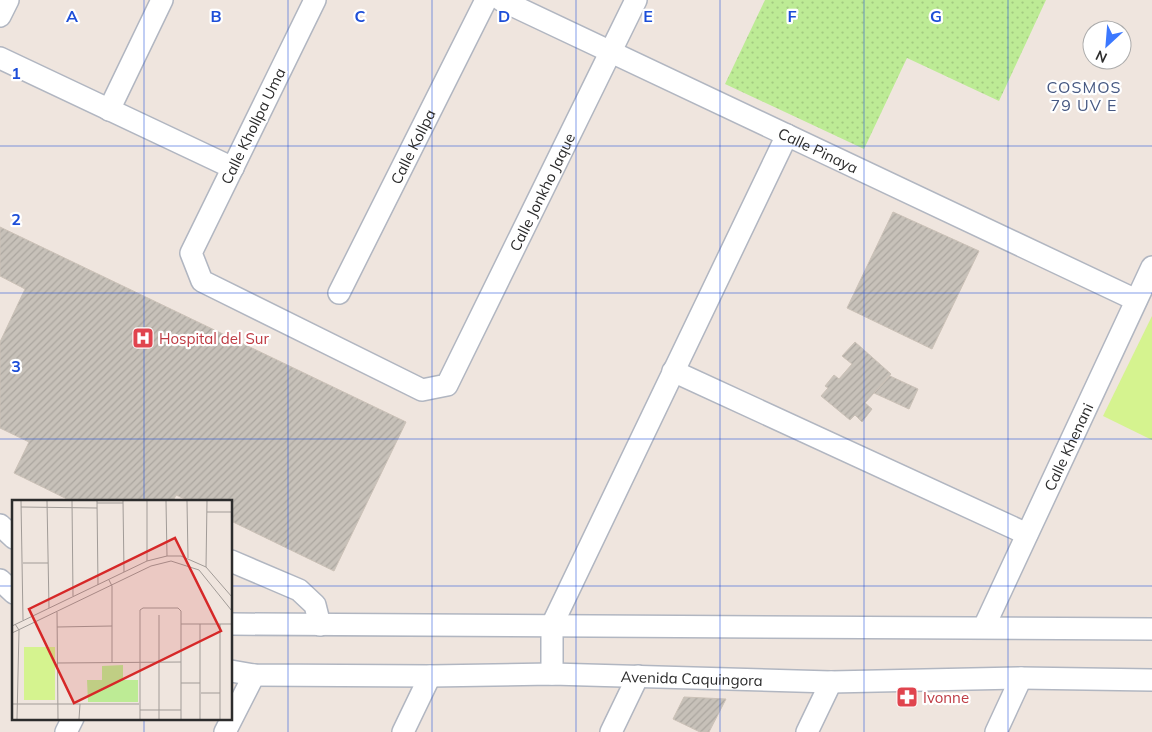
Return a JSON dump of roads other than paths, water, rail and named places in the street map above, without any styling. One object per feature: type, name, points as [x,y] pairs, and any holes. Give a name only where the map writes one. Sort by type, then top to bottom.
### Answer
[{"type":"street","points":[[0,16],[8,0]]},
{"type":"street","points":[[109,110],[162,0]]},
{"type":"street","name":"Calle Khollpa Uma","points":[[191,253],[315,0]]},
{"type":"street","name":"Calle Kollpa","points":[[340,293],[486,0]]},
{"type":"street","name":"Calle Pinaya","points":[[501,0],[1136,300]]},
{"type":"street","name":"Calle Jonkho Jaque","points":[[191,253],[202,281],[422,390],[447,386],[636,0]]},
{"type":"street","points":[[0,58],[233,168]]},
{"type":"street","points":[[552,674],[552,625],[787,135]]},
{"type":"street","name":"Calle Khenani","points":[[984,627],[1152,267]]},
{"type":"street","points":[[673,371],[1027,534]]},
{"type":"street","points":[[0,525],[12,536]]},
{"type":"street","points":[[232,561],[299,590],[315,605],[320,625]]},
{"type":"street","points":[[0,580],[12,591]]},
{"type":"street","points":[[232,624],[1152,629]]},
{"type":"street","name":"Avenida Caquingora","points":[[232,671],[254,674],[430,676],[552,674],[831,682],[1021,678],[1152,680]]},
{"type":"street","points":[[232,718],[254,674]]},
{"type":"street","points":[[403,732],[430,676]]},
{"type":"street","points":[[611,732],[638,676]]},
{"type":"street","points":[[996,732],[1021,678]]},
{"type":"street","points":[[807,732],[831,682]]},
{"type":"street","points":[[66,732],[72,720]]},
{"type":"street","points":[[225,732],[231,720]]},
{"type":"place","name":"Hospital del Sur","points":[[143,338]]},
{"type":"place","name":"Ivonne","points":[[907,697]]},
{"type":"district","name":"COSMOS 79 UV E","points":[[1084,96]]}]
